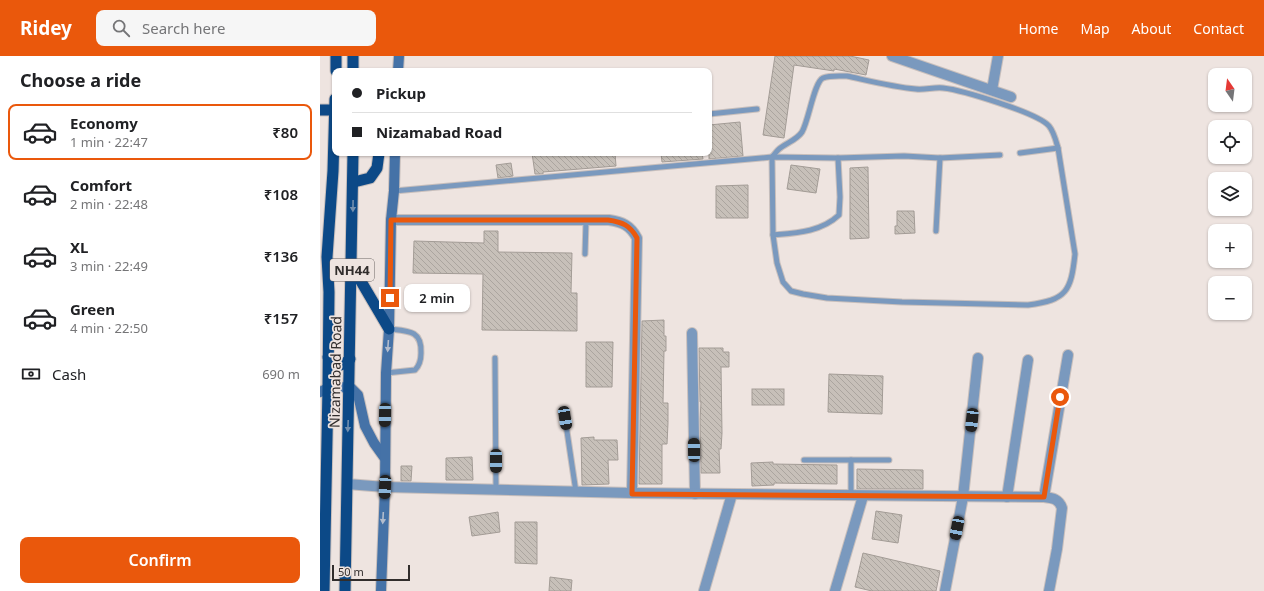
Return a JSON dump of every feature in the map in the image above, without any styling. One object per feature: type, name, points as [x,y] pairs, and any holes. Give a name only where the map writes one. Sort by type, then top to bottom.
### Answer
[{"type":"highway","points":[[336,56],[336,68]]},
{"type":"highway","points":[[353,56],[353,68]]},
{"type":"highway","points":[[320,110],[332,110]]},
{"type":"highway","name":"Nizamabad Road","points":[[324,591],[324,390],[328,357],[329,292],[327,257],[333,156]]},
{"type":"highway","name":"Nizamabad Road","points":[[345,591],[354,182],[353,156]]},
{"type":"highway","points":[[354,182],[370,178],[377,168],[379,156]]},
{"type":"highway","points":[[352,266],[389,329]]},
{"type":"highway","points":[[328,357],[336,366],[344,364],[350,359]]},
{"type":"main road","points":[[398,68],[399,56]]},
{"type":"main road","points":[[381,591],[385,487],[384,457],[386,372],[389,329],[391,220],[394,191],[395,156]]},
{"type":"main road","points":[[324,390],[350,387],[358,395],[365,426],[374,443],[384,457]]},
{"type":"street","points":[[892,56],[1011,97]]},
{"type":"street","points":[[992,90],[998,56]]},
{"type":"street","points":[[391,220],[608,220],[620,222],[629,226],[637,238],[632,494]]},
{"type":"street","points":[[692,333],[695,494]]},
{"type":"street","points":[[1044,497],[1068,355]]},
{"type":"street","points":[[944,591],[963,497],[978,358]]},
{"type":"street","points":[[1007,497],[1028,360]]},
{"type":"street","points":[[347,484],[385,487],[632,494],[1044,497],[1055,499],[1060,503],[1062,508],[1050,591]]},
{"type":"street","points":[[704,591],[732,494]]},
{"type":"street","points":[[835,591],[863,496]]},
{"type":"lane","points":[[847,76],[917,90],[943,88],[982,97],[1033,116],[1048,125],[1055,135],[1058,148],[1075,254],[1074,267],[1067,290],[1060,297],[1046,303],[1028,305],[902,302],[827,298],[791,291],[783,282],[777,263],[772,235],[772,158],[778,150],[798,137],[802,132],[808,120],[816,86],[823,78],[847,76]]},
{"type":"lane","points":[[712,114],[757,109]]},
{"type":"lane","points":[[1020,153],[1058,148]]},
{"type":"lane","points":[[394,191],[772,158],[904,156],[940,158],[1000,155]]},
{"type":"lane","points":[[772,235],[802,232],[820,227],[831,222],[839,215],[840,197],[838,158]]},
{"type":"lane","points":[[936,231],[940,158]]},
{"type":"lane","points":[[586,221],[586,254]]},
{"type":"lane","points":[[386,372],[415,370],[421,362],[422,345],[417,335],[408,331],[389,329]]},
{"type":"lane","points":[[495,358],[496,490]]},
{"type":"lane","points":[[565,418],[576,492]]},
{"type":"lane","points":[[804,460],[889,460]]},
{"type":"lane","points":[[851,460],[851,496]]},
{"type":"building","points":[[775,56],[850,56],[869,60],[866,75],[834,69],[834,71],[794,65],[784,138],[763,135]]},
{"type":"building","points":[[740,122],[743,156],[709,159],[709,156],[712,156],[712,125]]},
{"type":"building","points":[[532,156],[615,156],[616,166],[543,172],[543,174],[535,174]]},
{"type":"building","points":[[661,156],[702,156],[703,159],[662,162]]},
{"type":"building","points":[[511,163],[513,176],[498,178],[496,165]]},
{"type":"building","points":[[791,165],[820,169],[816,193],[787,189]]},
{"type":"building","points":[[868,167],[869,238],[850,239],[850,168]]},
{"type":"building","points":[[748,185],[748,218],[716,218],[716,186]]},
{"type":"building","points":[[897,211],[914,211],[915,233],[895,234],[895,226],[897,226]]},
{"type":"building","points":[[484,231],[498,231],[498,252],[572,253],[571,293],[577,293],[577,331],[482,330],[483,274],[413,273],[414,241],[484,243]]},
{"type":"building","points":[[664,320],[666,351],[664,351],[663,403],[668,403],[668,423],[667,444],[662,444],[662,484],[639,484],[642,321]]},
{"type":"building","points":[[586,342],[613,342],[612,387],[586,387]]},
{"type":"building","points":[[699,348],[723,348],[723,352],[729,352],[729,367],[721,367],[722,433],[721,449],[719,449],[720,473],[701,473]]},
{"type":"building","points":[[829,374],[883,376],[882,414],[828,412]]},
{"type":"building","points":[[752,389],[784,389],[784,405],[752,405]]},
{"type":"building","points":[[594,437],[594,440],[617,440],[618,460],[608,460],[609,484],[582,485],[581,438]]},
{"type":"building","points":[[472,457],[473,480],[446,480],[446,458]]},
{"type":"building","points":[[773,462],[773,464],[837,465],[837,484],[774,483],[774,485],[752,486],[751,463]]},
{"type":"building","points":[[401,466],[412,466],[411,481],[401,481]]},
{"type":"building","points":[[857,469],[923,470],[923,489],[857,489]]},
{"type":"building","points":[[876,511],[902,515],[898,543],[872,539]]},
{"type":"building","points":[[498,512],[500,532],[472,536],[469,517]]},
{"type":"building","points":[[515,522],[537,522],[537,564],[515,563]]},
{"type":"building","points":[[863,553],[940,571],[936,591],[872,591],[855,587]]},
{"type":"building","points":[[550,577],[572,580],[571,591],[549,591]]},
{"type":"route","points":[[390,298],[391,220],[608,220],[620,222],[629,226],[637,238],[632,494],[1044,497],[1060,397]]}]
